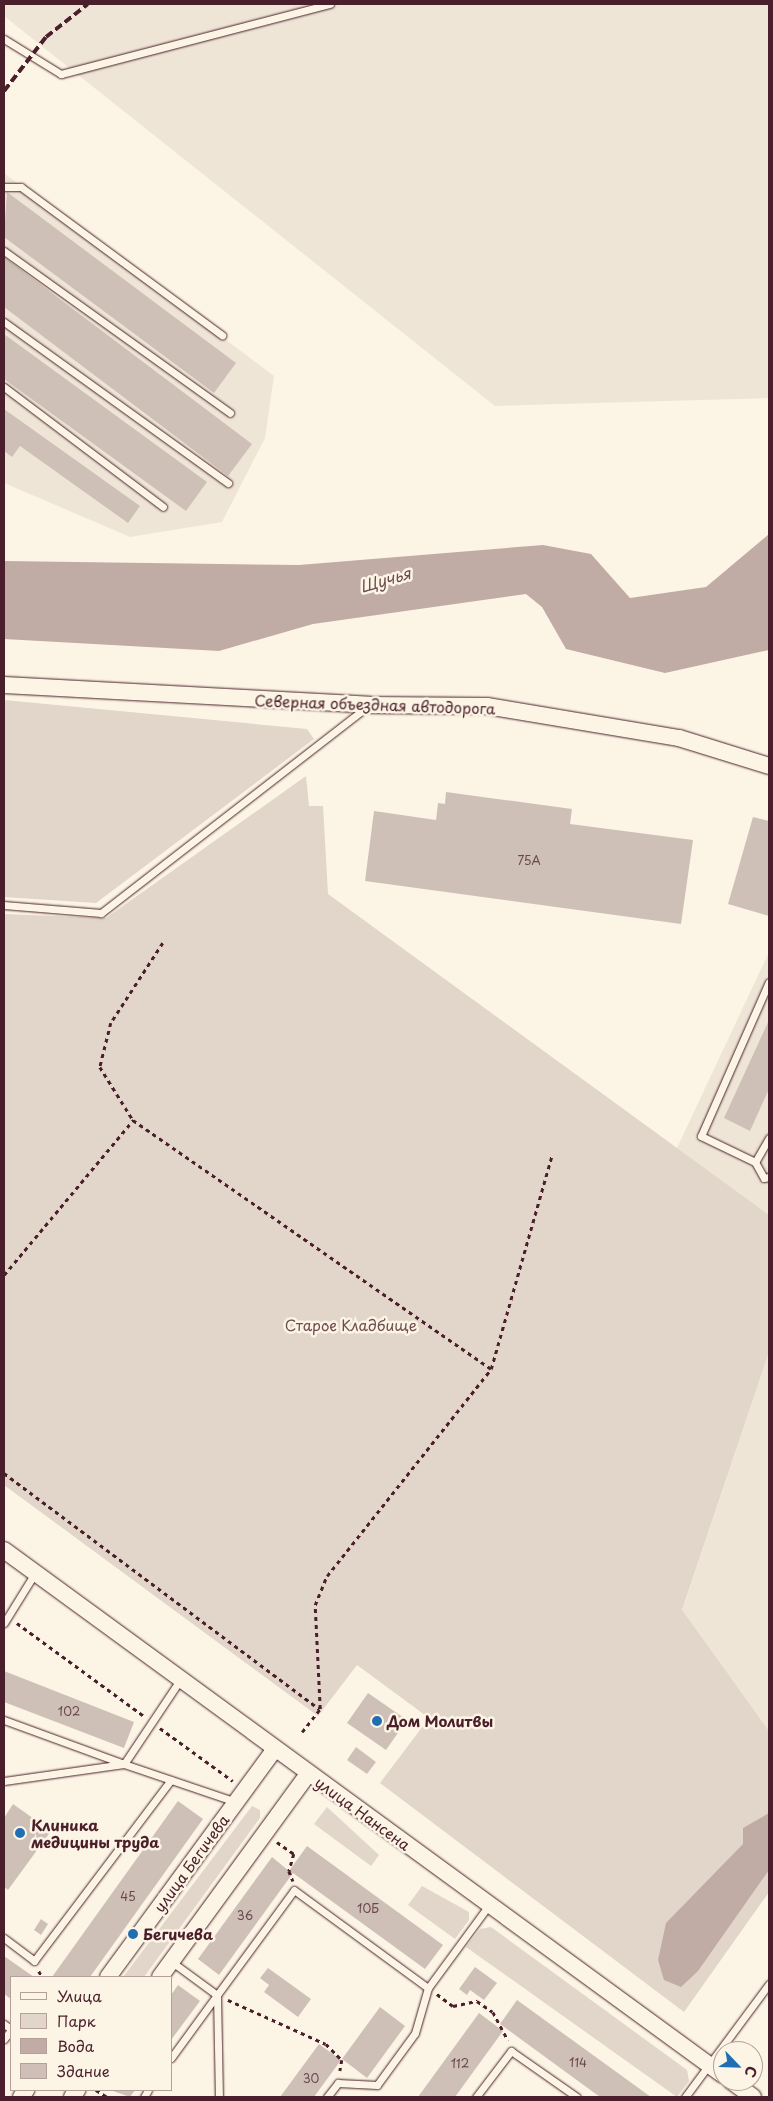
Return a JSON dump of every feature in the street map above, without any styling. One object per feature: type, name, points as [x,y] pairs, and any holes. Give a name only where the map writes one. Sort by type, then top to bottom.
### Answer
[{"type":"street","name":"Северная объездная автодорога","points":[[4,685],[369,705],[487,706],[679,738],[769,766]]},
{"type":"street","name":"улица Нансена","points":[[4,1550],[275,1750],[713,2068]]},
{"type":"street","name":"улица Бегичева","points":[[109,1976],[275,1750]]},
{"type":"street","points":[[161,1976],[308,1774]]},
{"type":"lane","points":[[4,39],[61,74],[330,4]]},
{"type":"lane","points":[[4,187],[20,187],[222,335]]},
{"type":"lane","points":[[4,251],[230,412]]},
{"type":"lane","points":[[4,322],[228,484]]},
{"type":"lane","points":[[4,388],[162,506]]},
{"type":"lane","points":[[4,905],[101,913],[369,705]]},
{"type":"lane","points":[[769,982],[701,1136],[756,1162],[764,1178],[769,1178]]},
{"type":"lane","points":[[756,1162],[769,1138]]},
{"type":"lane","points":[[6,1620],[35,1572]]},
{"type":"lane","points":[[4,1781],[124,1764],[180,1680]]},
{"type":"lane","points":[[4,1720],[236,1802]]},
{"type":"lane","points":[[4,1938],[34,1960],[171,1780]]},
{"type":"lane","points":[[172,2057],[294,1890],[428,1988]]},
{"type":"lane","points":[[327,2097],[338,2083],[377,2086],[415,2033],[428,1988],[489,1905]]},
{"type":"lane","points":[[171,1961],[217,1995]]},
{"type":"lane","points":[[685,2097],[769,1984]]},
{"type":"lane","points":[[217,1995],[219,2097]]},
{"type":"lane","points":[[476,2097],[512,2052],[577,2097]]},
{"type":"path","points":[[163,943],[111,1023],[100,1067],[133,1120],[491,1370]]},
{"type":"path","points":[[4,1275],[133,1120]]},
{"type":"path","points":[[302,1732],[320,1709],[315,1605],[327,1576],[491,1370],[552,1155]]},
{"type":"path","points":[[4,1473],[320,1709]]},
{"type":"path","points":[[6,1620],[236,1783]]},
{"type":"path","points":[[276,1841],[294,1854],[290,1870],[294,1890]]},
{"type":"path","points":[[428,1988],[453,2006],[477,2001],[492,2012],[512,2052]]},
{"type":"path","points":[[217,1995],[326,2044],[342,2060],[338,2083]]},
{"type":"shaded area","points":[[4,4],[769,4],[769,398],[495,406],[4,16]]},
{"type":"shaded area","points":[[4,173],[274,376],[265,438],[222,522],[130,537],[4,483]]},
{"type":"shaded area","points":[[769,952],[769,1215],[677,1148]]},
{"type":"shaded area","points":[[769,1352],[769,1731],[682,1611]]},
{"type":"green space","points":[[4,700],[307,729],[314,739],[96,903],[4,897]]},
{"type":"green space","name":"Старое Кладбище","points":[[306,776],[309,806],[323,806],[328,894],[769,1215],[769,1352],[682,1610],[769,1731],[769,1892],[684,2012],[380,1783],[429,1718],[357,1665],[318,1716],[4,1485],[4,914],[106,918]]},
{"type":"green space","points":[[252,1806],[260,1810],[260,1818],[145,1976],[124,1976]]},
{"type":"green space","points":[[327,1807],[379,1855],[371,1866],[314,1824]]},
{"type":"green space","points":[[422,1886],[469,1912],[469,1920],[455,1939],[408,1905]]},
{"type":"green space","points":[[491,1927],[687,2070],[689,2081],[677,2097],[466,1947],[480,1929]]},
{"type":"water","name":"Щучья","points":[[769,534],[769,650],[665,673],[566,649],[542,607],[526,594],[313,624],[219,651],[4,639],[4,561],[299,565],[543,545],[591,554],[630,598],[706,587]]},
{"type":"water","points":[[769,1813],[769,1870],[698,1971],[681,1987],[664,1980],[658,1960],[666,1923],[743,1844],[743,1828]]},
{"type":"building","points":[[7,192],[236,363],[214,393],[4,237]]},
{"type":"building","points":[[4,257],[252,444],[228,476],[4,307]]},
{"type":"building","points":[[4,334],[207,482],[186,511],[4,379]]},
{"type":"building","points":[[4,409],[140,506],[128,523],[20,446],[12,457],[4,451]]},
{"type":"building","points":[[446,792],[572,809],[570,824],[693,840],[681,924],[365,881],[374,811],[436,820],[438,803],[445,804]]},
{"type":"building","points":[[753,817],[769,821],[769,916],[728,904]]},
{"type":"building","points":[[769,1020],[769,1089],[750,1131],[724,1118]]},
{"type":"building","points":[[4,1671],[134,1722],[124,1748],[4,1702]]},
{"type":"building","name":"Дом Молитвы","points":[[368,1693],[407,1720],[386,1750],[347,1723]]},
{"type":"building","points":[[356,1747],[376,1762],[367,1774],[347,1760]]},
{"type":"building","points":[[178,1801],[203,1819],[91,1976],[53,1976]]},
{"type":"building","points":[[13,1804],[51,1831],[8,1890],[4,1887],[4,1818]]},
{"type":"building","points":[[307,1846],[443,1945],[425,1969],[293,1873],[219,1975],[198,1959],[272,1857],[289,1871]]},
{"type":"building","points":[[41,1919],[48,1924],[41,1935],[34,1930]]},
{"type":"building","points":[[4,1956],[33,1976],[10,1976],[10,1998],[4,1994]]},
{"type":"building","points":[[475,1967],[497,1983],[484,2000],[470,1990],[467,1995],[459,1989]]},
{"type":"building","points":[[268,1968],[311,1999],[298,2017],[264,1992],[269,1985],[260,1978]]},
{"type":"building","points":[[178,1985],[200,2001],[172,2039],[172,1994]]},
{"type":"building","points":[[517,2000],[651,2097],[600,2097],[500,2024]]},
{"type":"building","points":[[380,2007],[405,2026],[367,2078],[342,2059]]},
{"type":"building","points":[[479,2013],[503,2031],[455,2097],[418,2097]]},
{"type":"building","points":[[319,2044],[341,2060],[314,2097],[280,2097]]},
{"type":"building","points":[[113,2091],[134,2091],[130,2097]]},
{"type":"railway","points":[[4,91],[46,37],[88,4]]},
{"type":"place","name":"Дом Молитвы","points":[[377,1721]]},
{"type":"place","name":"Клиника медицины труда","points":[[20,1833]]},
{"type":"place","name":"Бегичева","points":[[133,1934]]}]
